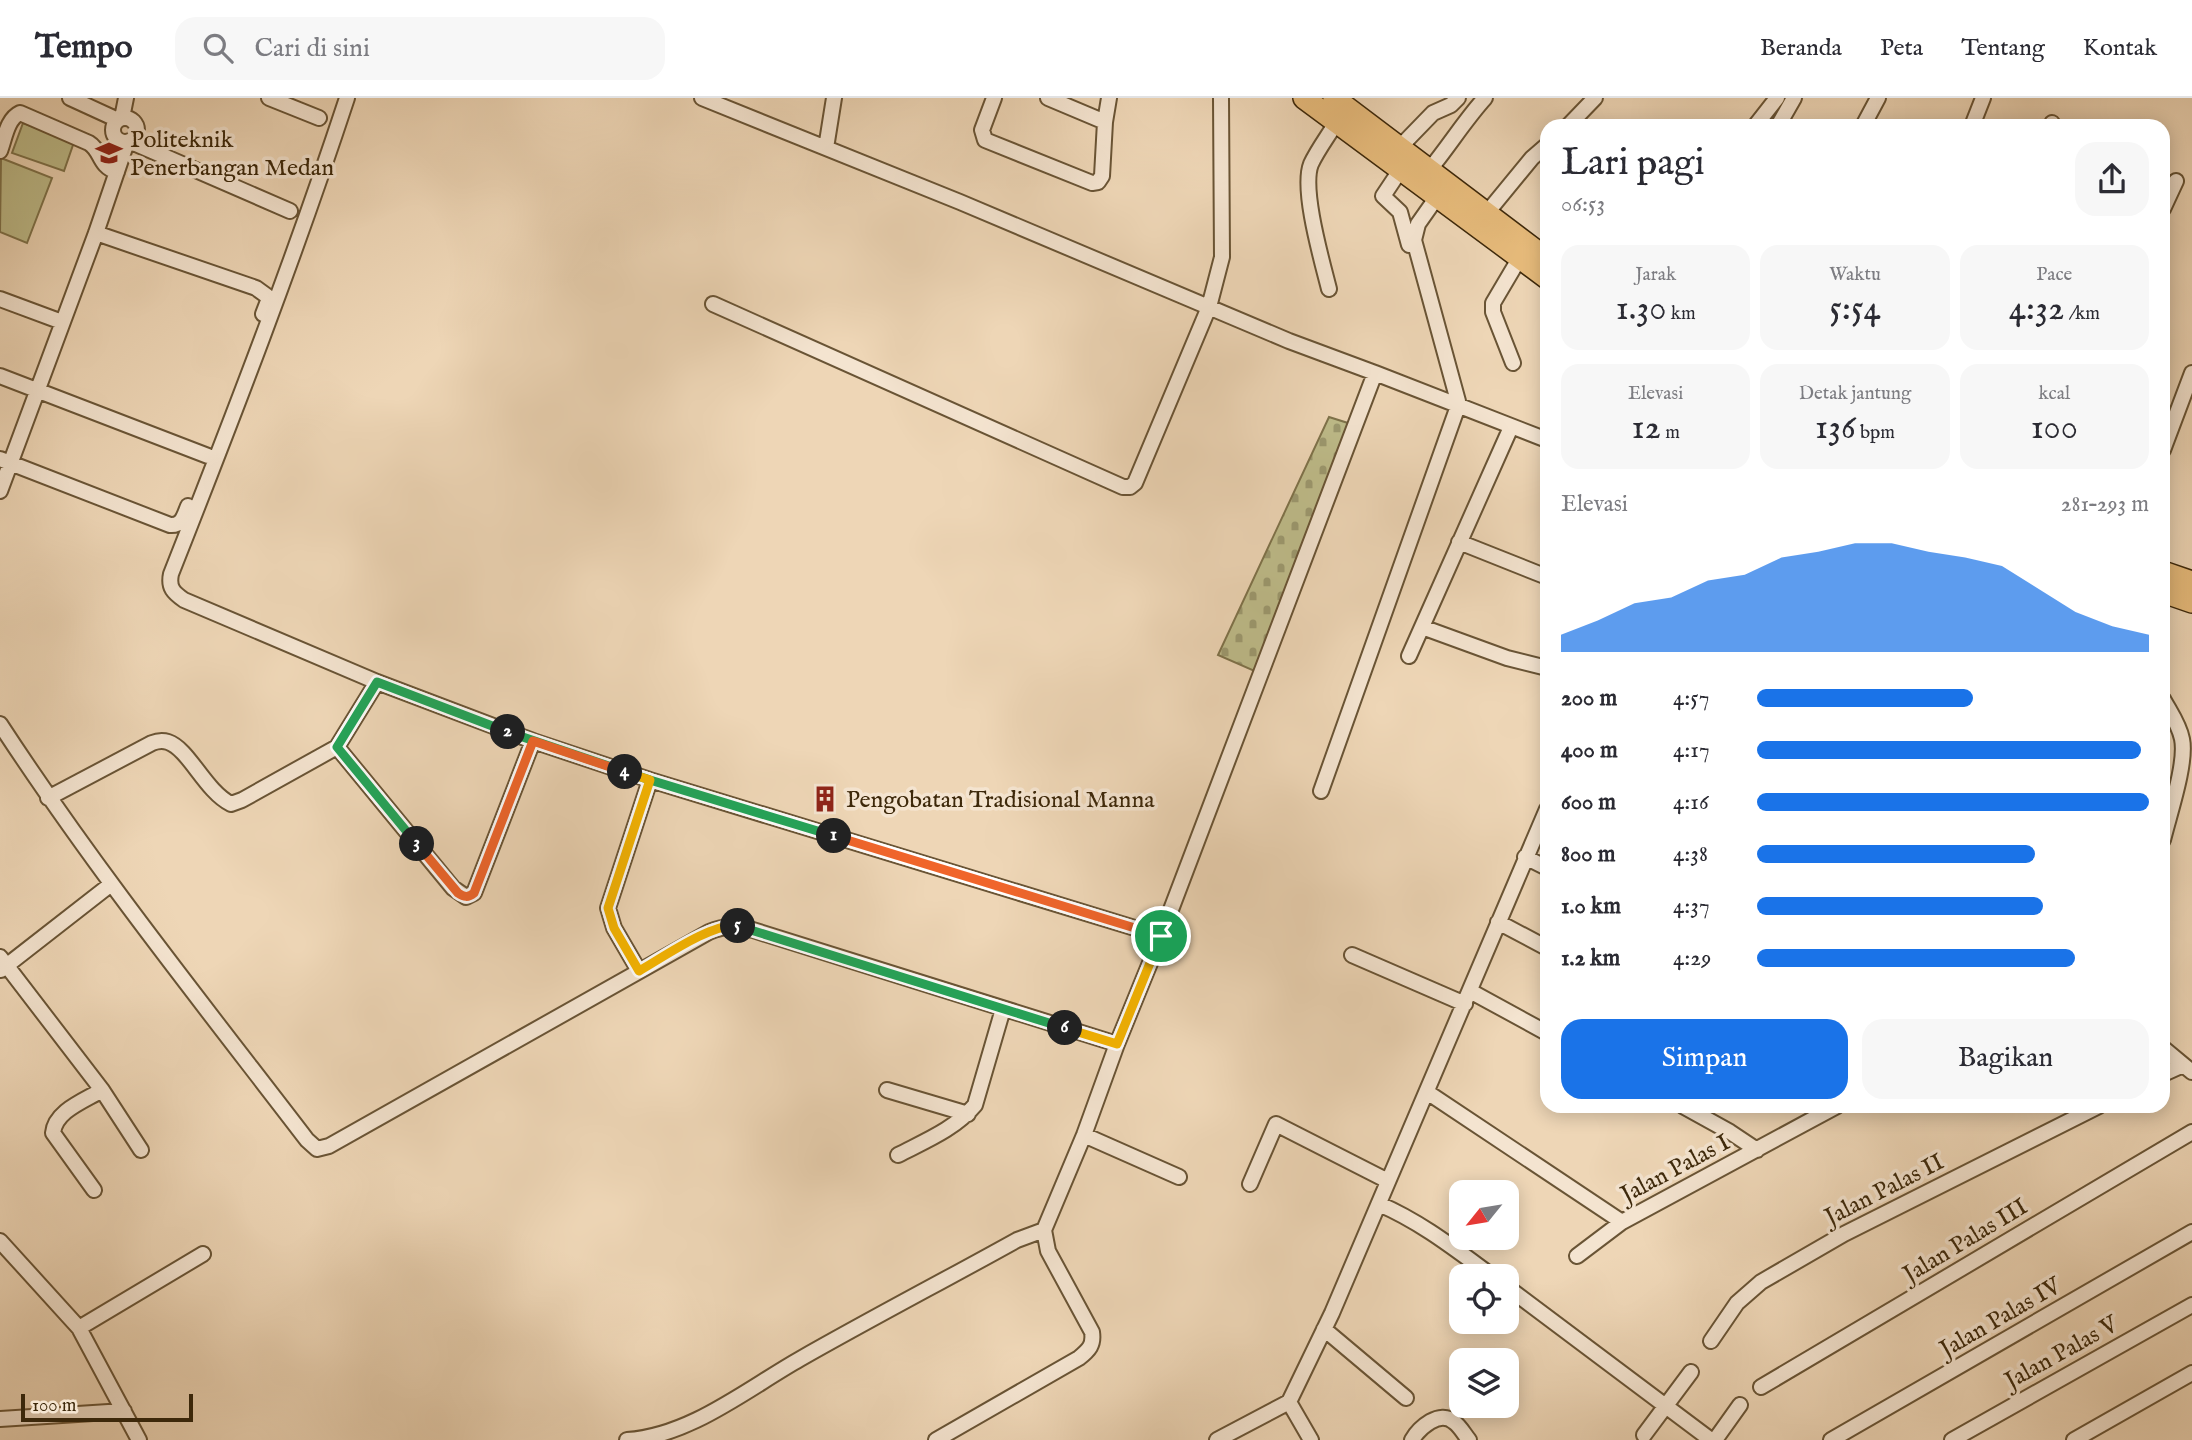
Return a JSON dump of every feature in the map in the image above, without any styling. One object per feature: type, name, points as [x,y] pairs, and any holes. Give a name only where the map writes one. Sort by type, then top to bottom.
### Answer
[{"type":"highway","points":[[1304,98],[1540,273]]},
{"type":"highway","points":[[1334,98],[1540,254]]},
{"type":"highway","points":[[2170,576],[2191,588]]},
{"type":"highway","points":[[2170,591],[2191,588]]},
{"type":"street","points":[[0,491],[5,461],[38,390],[128,141],[136,135],[136,125],[129,119],[120,119],[70,98]]},
{"type":"street","points":[[120,119],[126,98]]},
{"type":"street","points":[[269,98],[319,118]]},
{"type":"street","points":[[347,98],[320,178],[169,583],[173,593],[377,682],[533,741],[650,780],[1161,936]]},
{"type":"street","points":[[702,98],[1301,346],[1540,437]]},
{"type":"street","points":[[825,148],[834,98]]},
{"type":"street","points":[[994,98],[982,130],[985,140],[1093,183],[1098,182],[1102,176],[1109,98]]},
{"type":"street","points":[[1048,98],[1105,122]]},
{"type":"street","points":[[713,304],[1126,487],[1135,483],[1209,307],[1222,257],[1221,98]]},
{"type":"street","points":[[1430,169],[1458,135],[1466,118],[1485,98]]},
{"type":"street","points":[[1575,119],[1595,98]]},
{"type":"street","points":[[1760,119],[1777,98]]},
{"type":"street","points":[[1782,119],[1794,98]]},
{"type":"street","points":[[1975,119],[1983,98]]},
{"type":"street","points":[[1866,119],[1874,99]]},
{"type":"street","points":[[1400,146],[1433,113],[1455,101],[1466,118]]},
{"type":"street","points":[[0,150],[10,121],[20,113],[94,146],[104,165],[117,172]]},
{"type":"street","points":[[1329,289],[1309,202],[1307,180],[1311,164],[1337,121]]},
{"type":"street","points":[[128,141],[290,211]]},
{"type":"street","points":[[1486,214],[1540,151]]},
{"type":"street","points":[[1401,169],[1383,196],[1401,215],[1454,404]]},
{"type":"street","points":[[2170,194],[2176,181]]},
{"type":"street","points":[[1321,791],[1454,404],[1414,240],[1418,224],[1437,197]]},
{"type":"street","points":[[5,461],[173,526],[182,520],[208,456],[266,308],[267,296],[256,288],[96,233]]},
{"type":"street","points":[[1514,363],[1496,318],[1493,303],[1519,259]]},
{"type":"street","points":[[0,299],[62,322]]},
{"type":"street","points":[[936,1440],[1088,1350],[1093,1341],[1092,1332],[1048,1251],[1044,1230],[1084,1135],[1376,373]]},
{"type":"street","points":[[2170,431],[2192,373]]},
{"type":"street","points":[[0,376],[208,456]]},
{"type":"street","points":[[1409,656],[1511,427]]},
{"type":"street","points":[[1459,542],[1540,574]]},
{"type":"street","points":[[1422,627],[1507,658],[1540,666]]},
{"type":"street","points":[[48,798],[162,740],[177,747],[219,798],[231,804],[337,747],[377,682]]},
{"type":"street","points":[[2170,712],[2183,742],[2170,811]]},
{"type":"street","points":[[0,724],[48,798],[110,885],[307,1140],[317,1149],[329,1146],[724,926],[734,925],[1117,1044]]},
{"type":"street","points":[[337,747],[453,888],[466,897],[474,893],[533,741]]},
{"type":"street","points":[[639,971],[614,928],[608,908],[650,780]]},
{"type":"street","points":[[1217,1440],[1289,1402],[1379,1204],[1540,824]]},
{"type":"street","points":[[1525,857],[1540,864]]},
{"type":"street","points":[[110,885],[2,964],[102,1090],[141,1150]]},
{"type":"street","points":[[1499,922],[1540,944]]},
{"type":"street","points":[[1352,955],[1467,997],[1540,1030]]},
{"type":"street","points":[[898,1155],[947,1129],[968,1114],[975,1105],[1003,1009]]},
{"type":"street","points":[[2170,1054],[2187,1068]]},
{"type":"street","points":[[2170,1072],[2187,1068]]},
{"type":"street","points":[[94,1190],[53,1133],[54,1124],[60,1115],[102,1090]]},
{"type":"street","points":[[887,1090],[968,1114]]},
{"type":"street","points":[[1427,1092],[1622,1222]]},
{"type":"street","points":[[1696,1113],[1757,1150]]},
{"type":"street","name":"Jalan Palas I","points":[[1577,1256],[1622,1222],[1822,1113]]},
{"type":"street","name":"Jalan Palas II","points":[[1711,1340],[1737,1303],[1761,1282],[1844,1234],[2085,1113]]},
{"type":"street","points":[[1250,1184],[1276,1124],[1388,1181]]},
{"type":"street","name":"Jalan Palas III","points":[[1761,1387],[2192,1132]]},
{"type":"street","points":[[1084,1135],[1179,1177]]},
{"type":"street","points":[[1379,1204],[1407,1216],[1476,1264]]},
{"type":"street","points":[[627,1440],[653,1437],[715,1411],[799,1360],[1017,1240],[1044,1230]]},
{"type":"street","name":"Jalan Palas IV","points":[[1831,1440],[2192,1233]]},
{"type":"street","points":[[0,1241],[79,1328],[139,1440]]},
{"type":"street","points":[[79,1328],[203,1254]]},
{"type":"street","points":[[1519,1296],[1713,1440],[1740,1405]]},
{"type":"street","name":"Jalan Palas V","points":[[1952,1440],[2192,1305]]},
{"type":"street","points":[[1324,1329],[1406,1398]]},
{"type":"street","points":[[1644,1435],[1691,1372]]},
{"type":"street","points":[[2074,1440],[2192,1373]]},
{"type":"street","points":[[1289,1402],[1311,1440]]},
{"type":"street","points":[[0,1419],[124,1411]]},
{"type":"street","points":[[1412,1440],[1426,1424],[1439,1418],[1454,1421],[1469,1440]]},
{"type":"green space","points":[[23,123],[74,142],[64,171],[12,153]]},
{"type":"green space","points":[[1,158],[52,178],[27,243],[0,232]]},
{"type":"green space","points":[[1329,417],[1351,424],[1259,673],[1218,655]]},
{"type":"place","name":"Politeknik Penerbangan Medan","points":[[109,153]]},
{"type":"place","name":"Pengobatan Tradisional Manna","points":[[825,799]]},
{"type":"route","points":[[1161,936],[650,780],[533,741],[377,682],[337,747],[453,888],[466,897],[474,893],[533,741],[591,761],[650,780],[608,908],[614,928],[639,971],[709,932],[734,925],[1117,1044],[1161,936]]}]
